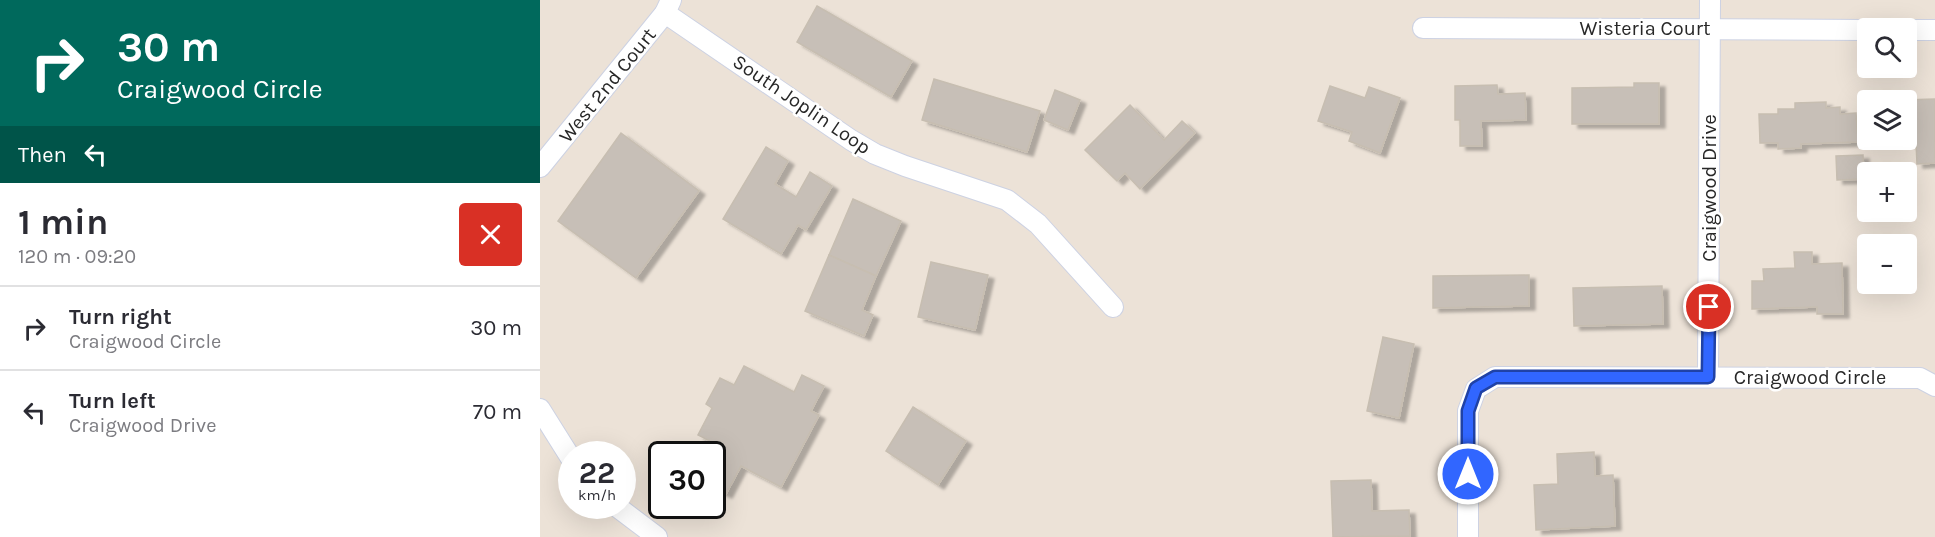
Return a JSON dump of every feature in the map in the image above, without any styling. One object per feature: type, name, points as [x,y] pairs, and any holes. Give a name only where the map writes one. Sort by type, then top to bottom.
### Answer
[{"type":"street","name":"Craigwood Drive","points":[[1708,377],[1710,0]]},
{"type":"street","name":"West 2nd Court","points":[[540,167],[668,7]]},
{"type":"street","name":"South Joplin Loop","points":[[668,7],[851,140],[875,154],[1007,200],[1038,224],[1113,307]]},
{"type":"street","name":"Wisteria Court","points":[[1422,28],[1857,30]]},
{"type":"street","points":[[1917,30],[1935,30]]},
{"type":"street","name":"Craigwood Circle","points":[[1468,537],[1468,411],[1476,388],[1495,377],[1920,378],[1935,386]]},
{"type":"street","points":[[540,409],[560,441]]},
{"type":"street","points":[[633,519],[657,537]]},
{"type":"building","points":[[817,6],[912,61],[891,97],[797,42]]},
{"type":"building","points":[[934,79],[1040,111],[1027,152],[922,120]]},
{"type":"building","points":[[1634,83],[1659,83],[1659,124],[1572,124],[1572,88],[1634,87]]},
{"type":"building","points":[[1497,85],[1498,94],[1525,93],[1526,120],[1481,121],[1482,146],[1460,146],[1460,120],[1455,120],[1455,86]]},
{"type":"building","points":[[1330,86],[1365,98],[1369,87],[1400,98],[1380,153],[1349,141],[1352,132],[1318,121]]},
{"type":"building","points":[[1055,90],[1080,100],[1068,130],[1044,120]]},
{"type":"building","points":[[1935,99],[1935,163],[1917,164],[1917,100]]},
{"type":"building","points":[[1826,102],[1826,108],[1840,107],[1840,114],[1856,113],[1857,142],[1801,144],[1801,148],[1778,149],[1778,143],[1760,143],[1759,114],[1778,114],[1778,109],[1795,109],[1795,103]]},
{"type":"building","points":[[1130,105],[1164,140],[1182,121],[1195,133],[1140,189],[1125,173],[1117,181],[1085,150]]},
{"type":"building","points":[[621,133],[699,191],[636,278],[558,221]]},
{"type":"building","points":[[766,147],[788,161],[775,184],[796,197],[810,172],[832,186],[806,230],[798,225],[781,254],[723,219]]},
{"type":"building","points":[[1863,155],[1863,162],[1857,162],[1857,179],[1837,180],[1836,156]]},
{"type":"building","points":[[853,199],[901,221],[876,276],[829,255]]},
{"type":"building","points":[[1794,252],[1812,252],[1812,264],[1842,263],[1843,314],[1817,314],[1817,307],[1752,309],[1752,281],[1764,281],[1763,269],[1795,268]]},
{"type":"building","points":[[829,255],[876,276],[862,310],[873,315],[864,336],[805,311]]},
{"type":"building","points":[[931,262],[988,275],[975,330],[918,317]]},
{"type":"building","points":[[1529,275],[1529,306],[1433,308],[1433,276]]},
{"type":"building","points":[[1662,286],[1663,324],[1574,326],[1573,288]]},
{"type":"building","points":[[1383,337],[1414,344],[1399,418],[1367,411]]},
{"type":"building","points":[[744,366],[794,392],[802,375],[824,386],[811,411],[819,415],[781,487],[741,466],[726,494],[726,441],[710,441],[698,435],[712,408],[706,404],[720,378],[734,385]]},
{"type":"building","points":[[913,407],[966,441],[938,485],[886,451]]},
{"type":"building","points":[[1594,452],[1595,476],[1613,475],[1615,526],[1536,530],[1534,485],[1558,484],[1557,454]]},
{"type":"building","points":[[1371,480],[1372,511],[1409,510],[1410,536],[1333,537],[1331,481]]},
{"type":"route","points":[[1468,474],[1468,411],[1476,388],[1495,377],[1708,377],[1709,307]]}]
